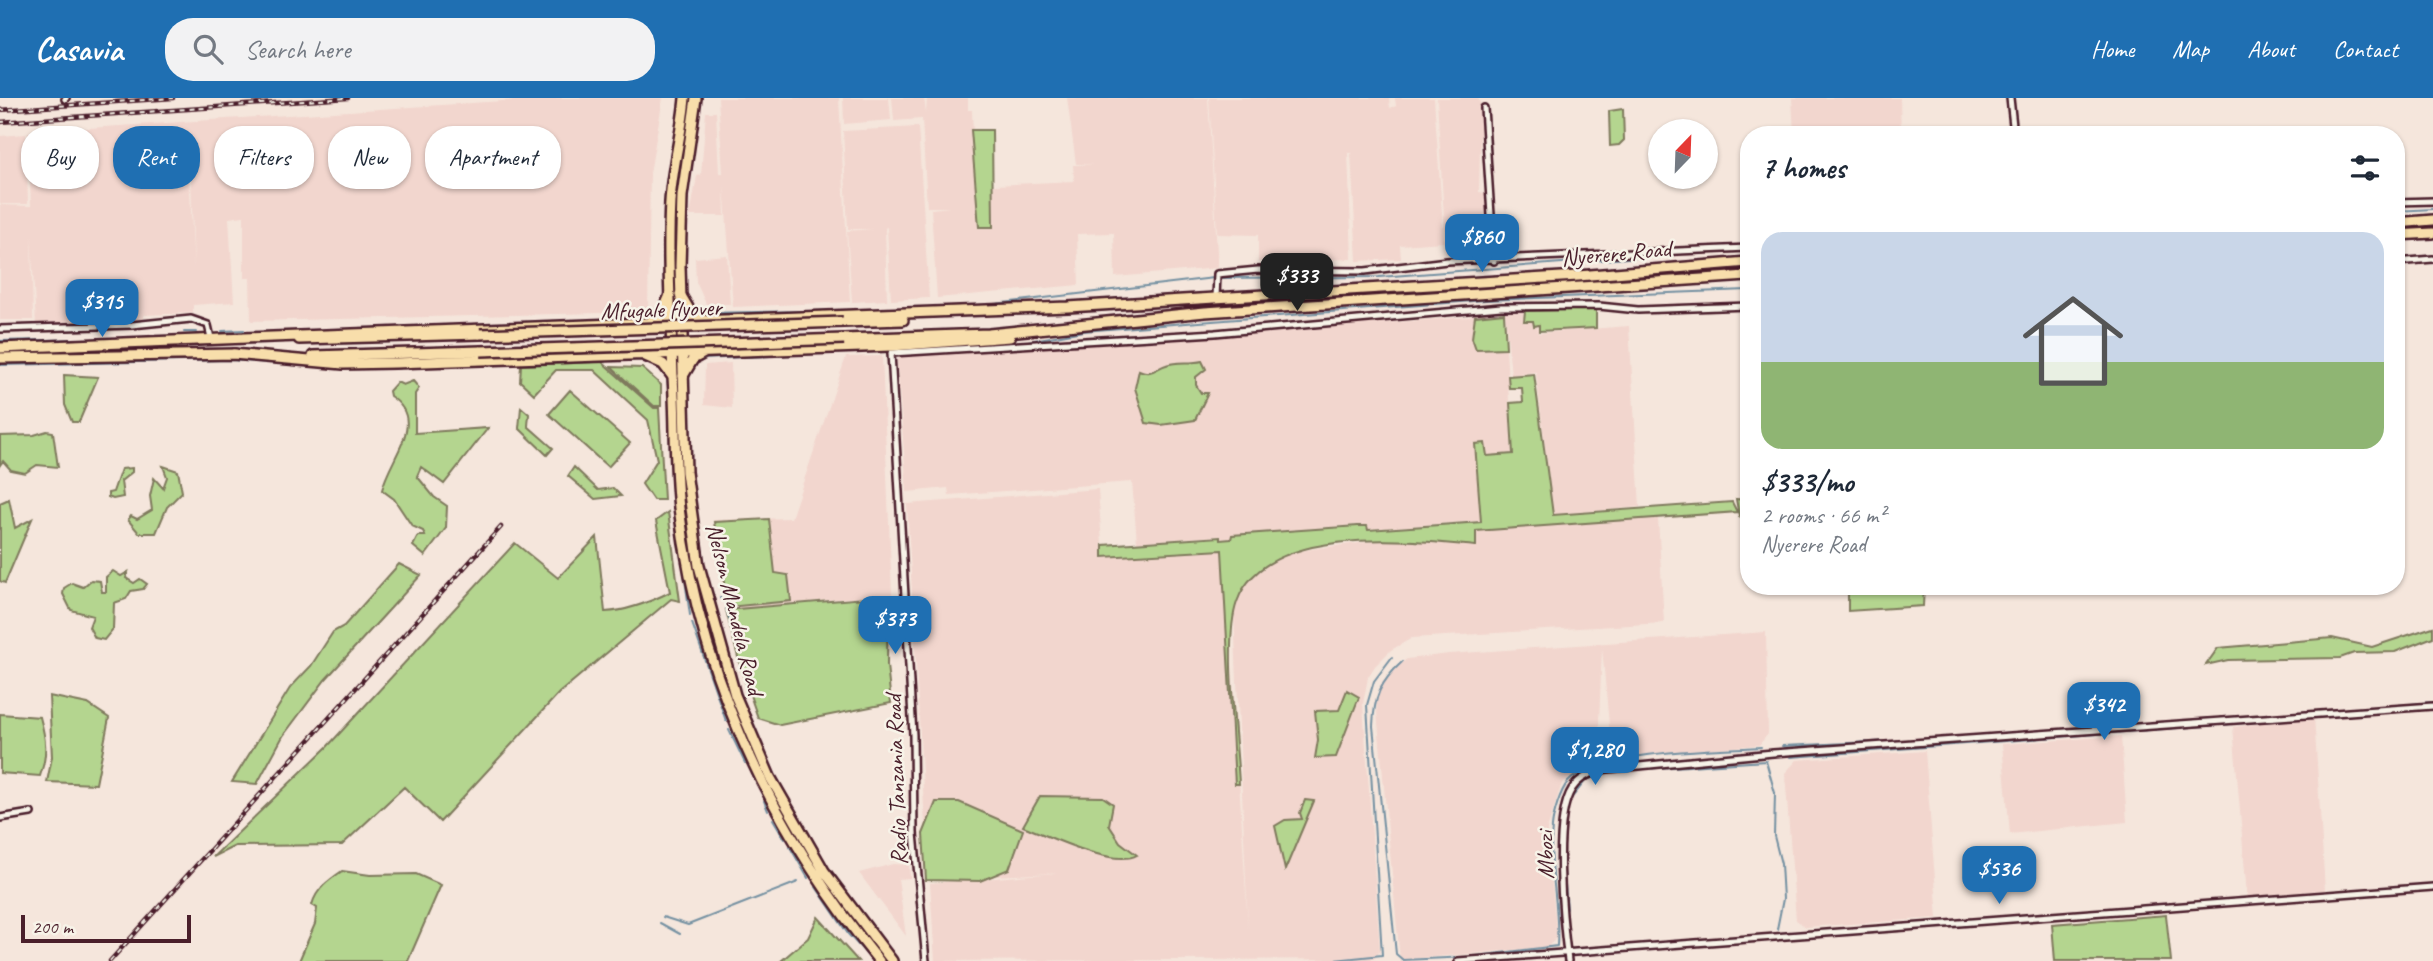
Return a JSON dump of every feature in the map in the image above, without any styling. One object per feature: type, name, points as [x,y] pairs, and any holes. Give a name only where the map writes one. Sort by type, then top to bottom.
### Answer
[{"type":"main road","name":"Nelson Mandela Road","points":[[685,98],[670,203],[675,295],[681,320],[677,352],[679,508],[690,569],[724,696],[760,782],[787,832],[834,905],[879,961]]},
{"type":"main road","name":"Nelson Mandela Road","points":[[677,352],[670,320],[675,295],[682,196],[696,98]]},
{"type":"main road","points":[[2405,222],[2433,220]]},
{"type":"main road","points":[[2405,235],[2433,233]]},
{"type":"main road","name":"Nyerere Road","points":[[1068,307],[1578,276],[1740,263]]},
{"type":"main road","name":"Nyerere Road","points":[[1081,323],[1740,277]]},
{"type":"main road","points":[[640,322],[659,316],[675,295],[692,316],[725,319]]},
{"type":"main road","points":[[0,348],[670,320],[1068,307]]},
{"type":"main road","name":"Mfugale flyover","points":[[244,338],[326,339],[976,318],[1068,307]]},
{"type":"main road","points":[[0,358],[233,354],[343,364],[629,353],[891,350],[989,341],[1081,323]]},
{"type":"main road","name":"Mfugale flyover","points":[[233,354],[343,356],[844,340],[989,334],[1081,323]]},
{"type":"main road","points":[[629,353],[657,359],[678,376],[693,359],[709,351]]},
{"type":"main road","name":"Nelson Mandela Road","points":[[678,376],[686,472],[699,566],[735,695],[759,753],[799,829],[846,902],[892,961]]},
{"type":"street","points":[[2010,98],[2013,126]]},
{"type":"street","points":[[1484,108],[1494,261]]},
{"type":"street","points":[[2405,202],[2433,201]]},
{"type":"street","points":[[1216,298],[1217,274],[1258,270],[1365,271],[1447,261],[1740,248]]},
{"type":"street","points":[[2405,261],[2433,259]]},
{"type":"street","points":[[891,350],[1228,332],[1501,307],[1599,306],[1638,310],[1740,306]]},
{"type":"street","points":[[0,329],[132,325],[191,319],[208,325],[211,338]]},
{"type":"street","name":"Radio Tanzania Road","points":[[891,350],[913,735],[914,833],[926,961]]},
{"type":"street","name":"Mbozi","points":[[1567,961],[1560,826],[1567,800],[1583,778],[1598,770],[1773,753],[2433,706]]},
{"type":"street","points":[[0,818],[31,813]]},
{"type":"street","points":[[1458,961],[1566,950],[2433,887]]},
{"type":"shaded area","points":[[547,98],[663,98],[650,173],[648,312],[251,321],[250,278],[244,278],[244,216],[229,218],[234,302],[193,305],[193,313],[143,315],[143,321],[36,325],[31,236],[33,320],[0,320],[0,205],[31,206],[30,189],[99,189],[99,127],[113,126],[113,189],[190,189],[194,269],[191,189],[200,189],[200,126],[120,126]]},
{"type":"shaded area","points":[[718,98],[839,98],[850,302],[733,307],[724,185],[725,216],[690,216],[697,176],[701,175],[706,112],[716,112],[719,173],[723,173]]},
{"type":"shaded area","points":[[843,98],[889,98],[891,120],[844,124]]},
{"type":"shaded area","points":[[892,98],[924,98],[926,114],[927,98],[968,98],[968,110],[972,110],[975,186],[1074,181],[1073,165],[1094,165],[1076,164],[1067,98],[1208,98],[1218,268],[1115,277],[1114,233],[1077,234],[1079,285],[937,298],[931,209],[950,207],[927,207],[922,119],[894,121]]},
{"type":"shaded area","points":[[1209,98],[1389,98],[1390,108],[1396,106],[1395,98],[1434,98],[1444,242],[1400,245],[1401,259],[1357,261],[1351,153],[1348,153],[1352,259],[1258,262],[1258,235],[1217,234]]},
{"type":"shaded area","points":[[1437,98],[1478,98],[1481,106],[1479,192],[1486,193],[1491,250],[1446,253]]},
{"type":"shaded area","points":[[1792,98],[1900,98],[1901,126],[1794,126]]},
{"type":"shaded area","points":[[918,127],[929,298],[891,300],[887,227],[887,300],[852,302],[847,231],[871,229],[848,229],[843,131]]},
{"type":"shaded area","points":[[21,134],[21,189],[28,189],[28,204],[0,204],[0,136]]},
{"type":"shaded area","points":[[727,255],[730,304],[706,304],[696,282],[695,258]]},
{"type":"shaded area","points":[[1525,311],[1527,317],[1537,317],[1538,333],[1629,326],[1640,507],[1553,515],[1536,372],[1511,375],[1505,312]]},
{"type":"shaded area","points":[[1481,312],[1504,313],[1512,454],[1486,456],[1485,443],[1474,444],[1481,521],[1368,529],[1368,526],[1358,525],[1231,535],[1231,538],[1221,539],[1220,536],[1137,542],[1132,482],[949,495],[948,488],[907,492],[897,360],[902,356],[1468,317]]},
{"type":"shaded area","points":[[882,356],[892,594],[727,610],[713,520],[791,518],[846,357]]},
{"type":"shaded area","points":[[731,363],[732,408],[704,405],[705,365]]},
{"type":"shaded area","points":[[1098,489],[1103,557],[1225,550],[1248,927],[1234,614],[1236,599],[1252,574],[1280,554],[1319,548],[1382,540],[1476,544],[1476,529],[1658,518],[1664,623],[1412,638],[1391,650],[1375,666],[1368,677],[1363,704],[1380,951],[1374,959],[935,961],[930,883],[1057,873],[928,879],[907,504]]},
{"type":"shaded area","points":[[1766,632],[1768,734],[1759,745],[1612,757],[1602,648],[1598,747],[1585,769],[1562,783],[1547,830],[1557,938],[1547,947],[1400,960],[1376,701],[1381,684],[1397,666],[1407,659],[1449,654]]},
{"type":"shaded area","points":[[2314,716],[2325,890],[2247,896],[2233,727]]},
{"type":"shaded area","points":[[2121,736],[2127,822],[2010,834],[2002,744]]},
{"type":"shaded area","points":[[1925,751],[1938,918],[1806,927],[1796,920],[1785,773],[1797,760]]},
{"type":"shaded area","points":[[893,864],[909,865],[910,878],[898,879],[906,936],[859,873]]},
{"type":"green space","points":[[1623,109],[1624,140],[1619,145],[1610,146],[1609,111]]},
{"type":"green space","points":[[971,130],[992,130],[993,227],[979,227]]},
{"type":"green space","points":[[1596,309],[1596,328],[1539,331],[1539,325],[1534,326],[1533,321],[1524,321],[1525,311]]},
{"type":"green space","points":[[1504,313],[1506,348],[1476,349],[1472,338],[1475,316]]},
{"type":"green space","points":[[1202,361],[1206,369],[1196,377],[1196,385],[1201,393],[1208,393],[1195,420],[1161,425],[1146,423],[1135,388],[1139,370],[1150,372],[1170,364]]},
{"type":"green space","points":[[602,362],[654,408],[659,408],[664,500],[653,500],[642,484],[657,460],[648,420],[594,370],[556,370],[534,394],[520,381],[521,365]]},
{"type":"green space","points":[[611,367],[642,368],[661,385],[661,406],[654,406]]},
{"type":"green space","points":[[1534,374],[1553,515],[1732,502],[1737,512],[1476,531],[1476,546],[1416,541],[1343,542],[1308,548],[1277,559],[1253,577],[1237,602],[1233,619],[1231,665],[1239,784],[1235,784],[1222,550],[1103,557],[1103,545],[1220,537],[1220,540],[1231,539],[1232,535],[1358,526],[1367,526],[1368,530],[1481,522],[1475,444],[1485,443],[1487,456],[1513,454],[1510,403],[1523,402],[1522,388],[1509,388],[1508,376]]},
{"type":"green space","points":[[64,375],[98,377],[79,422],[72,422],[65,405]]},
{"type":"green space","points":[[413,381],[419,388],[415,394],[415,433],[488,428],[444,484],[421,467],[417,476],[434,497],[447,506],[446,528],[425,556],[413,546],[418,536],[425,536],[423,531],[412,526],[394,499],[382,490],[406,428],[406,417],[401,406],[390,396],[389,391],[397,382],[403,385]]},
{"type":"green space","points":[[570,390],[630,443],[608,467],[549,414]]},
{"type":"green space","points":[[521,407],[529,414],[528,426],[553,448],[547,455],[519,428]]},
{"type":"green space","points":[[53,432],[58,467],[37,465],[25,473],[11,470],[3,461],[0,465],[0,436],[34,435]]},
{"type":"green space","points":[[163,466],[178,471],[182,492],[167,507],[156,533],[139,533],[128,520],[131,516],[137,519],[152,510],[150,496],[154,478],[163,488],[167,477]]},
{"type":"green space","points":[[574,467],[598,490],[613,488],[621,496],[595,499],[568,476]]},
{"type":"green space","points":[[132,468],[132,472],[121,481],[123,497],[108,497],[108,493],[113,492],[121,469]]},
{"type":"green space","points":[[9,499],[15,528],[32,519],[5,583],[0,581],[0,503]]},
{"type":"green space","points":[[1736,499],[1740,499],[1739,516]]},
{"type":"green space","points":[[668,512],[680,601],[671,599],[559,693],[440,822],[404,787],[342,845],[235,846],[213,857],[327,747],[515,543],[558,578],[597,537],[605,612],[622,610],[670,592],[656,521]]},
{"type":"green space","points":[[769,519],[775,573],[788,575],[791,601],[728,607],[714,522]]},
{"type":"green space","points":[[399,564],[421,575],[325,680],[283,736],[257,784],[232,782],[290,688],[311,666],[333,632],[344,626]]},
{"type":"green space","points":[[113,571],[121,576],[128,572],[126,578],[134,583],[140,579],[147,584],[143,589],[131,591],[126,599],[114,603],[113,629],[104,640],[95,638],[89,627],[93,616],[71,610],[63,594],[64,588],[72,583],[83,587],[91,580],[100,581],[102,592],[106,592],[106,577]]},
{"type":"green space","points":[[1848,595],[1924,595],[1923,606],[1848,611]]},
{"type":"green space","points":[[888,596],[887,665],[891,703],[780,725],[758,718],[741,669],[726,610]]},
{"type":"green space","points":[[2433,627],[2433,637],[2395,652],[2354,653],[2340,658],[2228,660],[2206,665],[2218,648],[2332,638],[2372,647]]},
{"type":"green space","points":[[1347,690],[1359,697],[1336,757],[1315,758],[1318,740],[1315,711],[1339,710]]},
{"type":"green space","points":[[49,696],[88,704],[109,718],[96,784],[47,782],[52,757]]},
{"type":"green space","points":[[0,714],[40,717],[45,746],[40,776],[0,773]]},
{"type":"green space","points":[[1040,796],[1103,797],[1113,804],[1109,825],[1120,842],[1137,855],[1127,858],[1097,854],[1023,826]]},
{"type":"green space","points":[[1305,800],[1314,801],[1285,870],[1275,826],[1285,820],[1302,819],[1300,813]]},
{"type":"green space","points":[[936,802],[959,802],[1023,830],[1009,869],[980,881],[926,880],[923,834]]},
{"type":"green space","points":[[342,871],[370,875],[416,874],[441,885],[408,961],[299,961],[315,924],[317,908],[312,905],[314,899],[324,885]]},
{"type":"green space","points":[[2166,915],[2171,961],[2055,961],[2052,924]]},
{"type":"green space","points":[[818,917],[858,961],[781,961],[808,938]]},
{"type":"waterway","points":[[2405,211],[2433,209]]},
{"type":"waterway","points":[[1220,278],[1379,277],[1693,253]]},
{"type":"waterway","points":[[664,296],[665,267]]},
{"type":"waterway","points":[[977,306],[1214,278]]},
{"type":"waterway","points":[[1017,343],[1083,331],[1486,300],[1740,290]]},
{"type":"waterway","points":[[701,313],[866,310]]},
{"type":"waterway","points":[[222,331],[244,330]]},
{"type":"waterway","points":[[184,332],[196,332]]},
{"type":"waterway","points":[[0,341],[87,339]]},
{"type":"waterway","points":[[916,349],[994,344]]},
{"type":"waterway","points":[[702,359],[878,351]]},
{"type":"waterway","points":[[0,365],[230,360],[338,368]]},
{"type":"waterway","points":[[667,376],[671,423]]},
{"type":"waterway","points":[[677,523],[690,615]]},
{"type":"waterway","points":[[720,598],[724,600],[730,621]]},
{"type":"waterway","points":[[692,623],[726,721]]},
{"type":"waterway","points":[[1325,961],[1382,955],[1367,705],[1374,681],[1392,657]]},
{"type":"waterway","points":[[1402,662],[1383,683],[1375,707],[1373,726],[1396,954],[1403,960],[1469,957],[1557,946],[1551,842],[1553,822],[1557,803],[1565,786],[1583,771],[1604,763],[1659,754],[1761,747]]},
{"type":"waterway","points":[[2340,710],[2433,702]]},
{"type":"waterway","points":[[1791,757],[2433,709]]},
{"type":"waterway","points":[[2298,713],[2331,711]]},
{"type":"waterway","points":[[2046,730],[2073,729]]},
{"type":"waterway","points":[[729,730],[745,763]]},
{"type":"waterway","points":[[1950,738],[2013,732]]},
{"type":"waterway","points":[[1782,746],[1938,739]]},
{"type":"waterway","points":[[1569,801],[1586,780],[1612,771],[1766,761],[1775,793],[1774,836],[1781,864],[1783,899],[1777,929]]},
{"type":"waterway","points":[[764,801],[768,811]]},
{"type":"waterway","points":[[773,819],[785,839]]},
{"type":"waterway","points":[[790,847],[808,878]]},
{"type":"waterway","points":[[1563,858],[1567,909]]},
{"type":"waterway","points":[[663,917],[688,925],[798,882]]},
{"type":"waterway","points":[[816,887],[848,934],[873,961]]},
{"type":"waterway","points":[[660,923],[680,934]]},
{"type":"railway","points":[[0,110],[173,98]]},
{"type":"railway","points":[[0,122],[348,98]]},
{"type":"railway","points":[[110,961],[501,527]]}]
